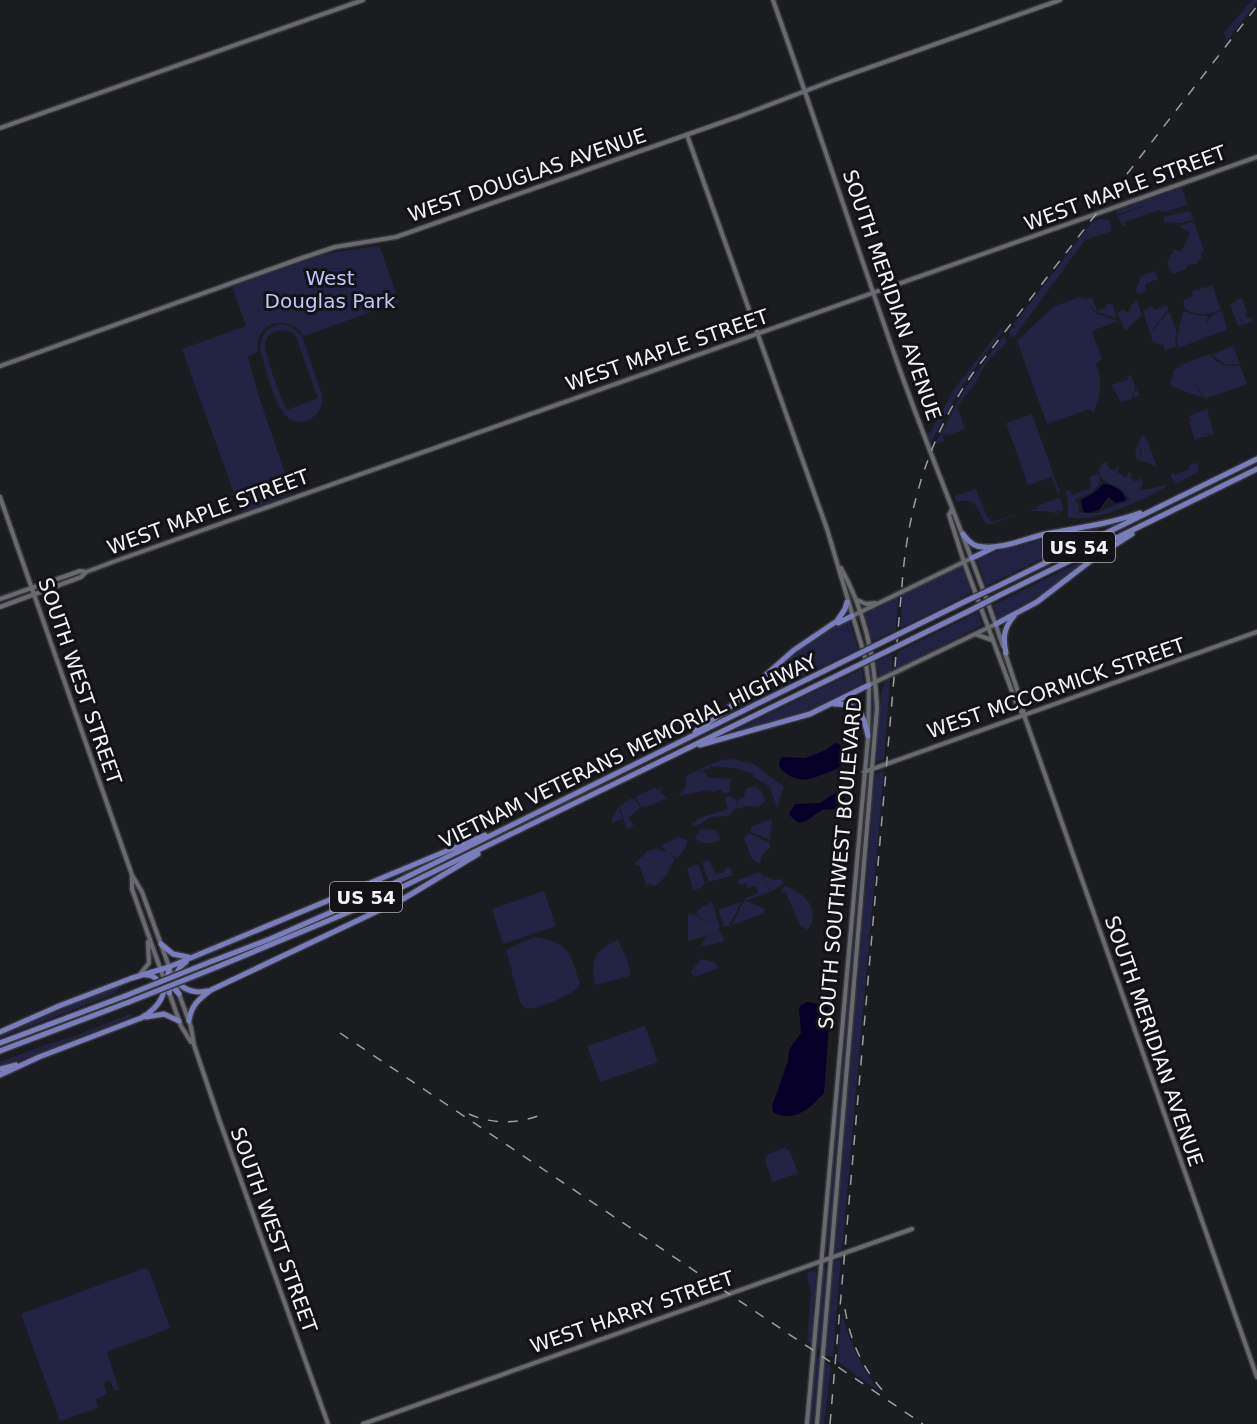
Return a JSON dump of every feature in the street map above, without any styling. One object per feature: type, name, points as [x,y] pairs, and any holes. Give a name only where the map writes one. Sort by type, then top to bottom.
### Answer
[{"type":"highway","name":"VIETNAM VETERANS MEMORIAL HIGHWAY","points":[[0,1043],[125,996],[340,909],[1257,459]]},
{"type":"highway","name":"VIETNAM VETERANS MEMORIAL HIGHWAY","points":[[0,1053],[361,907],[1257,469]]},
{"type":"highway","points":[[963,534],[976,546],[1000,545],[1118,520],[1161,505]]},
{"type":"highway","points":[[996,624],[1037,602],[1110,547],[1165,514]]},
{"type":"highway","points":[[972,558],[1000,545]]},
{"type":"highway","points":[[667,749],[717,718],[794,650],[839,619],[847,602]]},
{"type":"highway","points":[[1006,653],[1003,637],[1016,614]]},
{"type":"highway","points":[[827,628],[852,616]]},
{"type":"highway","points":[[679,752],[728,736],[794,720],[869,685]]},
{"type":"highway","points":[[832,704],[850,705],[859,710],[868,736]]},
{"type":"highway","points":[[0,1032],[38,1014],[132,978],[161,971],[518,821]]},
{"type":"highway","points":[[189,1021],[191,1010],[196,1002],[211,990],[396,903],[490,844]]},
{"type":"highway","points":[[161,944],[171,953],[185,957],[207,951]]},
{"type":"highway","points":[[169,982],[179,968],[195,956]]},
{"type":"highway","points":[[141,1018],[156,1008],[166,993],[169,967]]},
{"type":"highway","points":[[179,968],[176,975],[177,981],[186,989]]},
{"type":"highway","points":[[161,971],[179,994]]},
{"type":"highway","points":[[139,976],[155,977],[198,992],[211,990]]},
{"type":"highway","points":[[155,977],[166,993]]},
{"type":"highway","points":[[0,1069],[39,1057],[141,1018],[164,1014],[179,1021]]},
{"type":"highway","points":[[0,1075],[39,1057]]},
{"type":"main road","points":[[0,128],[363,0]]},
{"type":"main road","name":"SOUTH MERIDIAN AVENUE","points":[[773,0],[896,358],[996,624],[1024,715],[1257,1377]]},
{"type":"main road","name":"WEST DOUGLAS AVENUE","points":[[0,366],[335,247],[396,237],[1060,0]]},
{"type":"main road","points":[[687,135],[839,565]]},
{"type":"main road","name":"WEST MAPLE STREET","points":[[0,607],[81,577],[86,572],[1257,157]]},
{"type":"main road","name":"SOUTH WEST STREET","points":[[0,497],[132,875],[140,886],[169,967]]},
{"type":"main road","name":"SOUTH MERIDIAN AVENUE","points":[[952,508],[950,515],[964,562],[1017,705],[1024,715]]},
{"type":"main road","points":[[852,616],[972,558]]},
{"type":"main road","name":"SOUTH SOUTHWEST BOULEVARD","points":[[817,1424],[876,724],[876,681],[868,640],[860,612],[839,565]]},
{"type":"main road","name":"SOUTH SOUTHWEST BOULEVARD","points":[[807,1424],[868,736],[869,685],[865,657],[847,602],[839,565]]},
{"type":"main road","name":"WEST MAPLE STREET","points":[[2,599],[80,571],[86,572]]},
{"type":"main road","points":[[854,598],[866,604],[884,601]]},
{"type":"main road","points":[[2,599],[6,605]]},
{"type":"main road","points":[[869,685],[996,624]]},
{"type":"main road","name":"WEST MCCORMICK STREET","points":[[864,772],[1257,632]]},
{"type":"main road","points":[[974,634],[992,640]]},
{"type":"main road","name":"SOUTH WEST STREET","points":[[132,875],[132,889],[161,971]]},
{"type":"main road","points":[[132,978],[144,972],[149,963],[147,932]]},
{"type":"main road","name":"SOUTH WEST STREET","points":[[166,993],[179,1021],[194,1045]]},
{"type":"main road","name":"SOUTH WEST STREET","points":[[179,994],[189,1021],[194,1045],[328,1424]]},
{"type":"main road","name":"WEST HARRY STREET","points":[[363,1424],[912,1229]]},
{"type":"green space","points":[[1252,0],[1257,0],[1257,2],[1227,41],[1224,33]]},
{"type":"green space","points":[[1180,188],[1183,189],[1187,205],[1165,212],[1159,210],[1125,222],[1126,225],[1123,226],[1117,216],[1152,203],[1116,214],[1116,211]]},
{"type":"green space","points":[[1190,211],[1195,224],[1191,220],[1182,223],[1164,223],[1163,217]]},
{"type":"green space","points":[[1100,219],[1109,220],[1112,231],[1085,240],[1014,337],[1011,337],[1009,331],[1015,328],[1014,324],[1092,222]]},
{"type":"green space","points":[[1191,222],[1195,225],[1204,251],[1201,254],[1202,259],[1197,260],[1197,264],[1188,265],[1186,269],[1172,274],[1167,263],[1172,253],[1178,256],[1172,252],[1174,249],[1181,252],[1190,233],[1179,226]]},
{"type":"green space","name":"West Douglas Park","points":[[378,246],[399,302],[304,336],[289,324],[273,324],[261,334],[258,352],[248,356],[258,394],[292,494],[241,513],[182,349],[246,326],[232,287],[324,254]]},
{"type":"green space","points":[[1155,271],[1158,279],[1145,284],[1146,292],[1137,294],[1136,290],[1141,276]]},
{"type":"green space","points":[[1212,285],[1221,310],[1203,314],[1185,309],[1183,300],[1193,296],[1192,291]]},
{"type":"green space","points":[[1080,297],[1086,299],[1092,297],[1097,311],[1107,307],[1106,304],[1112,304],[1117,318],[1095,311],[1086,300],[1095,313],[1118,321],[1092,331],[1102,359],[1096,363],[1100,384],[1094,413],[1089,409],[1047,424],[1017,341],[1053,307]]},
{"type":"green space","points":[[1242,298],[1247,313],[1245,314],[1253,321],[1243,325],[1239,315],[1242,325],[1238,326],[1230,304],[1234,302],[1235,304],[1235,301]]},
{"type":"green space","points":[[1135,300],[1142,315],[1125,331],[1117,313],[1124,309],[1126,312],[1130,311]]},
{"type":"green space","points":[[1167,305],[1168,309],[1151,334],[1167,313],[1170,313],[1177,332],[1175,341],[1177,348],[1165,350],[1163,345],[1153,343],[1143,311],[1152,306],[1155,310]]},
{"type":"green space","points":[[1183,311],[1209,316],[1204,338],[1178,348],[1177,338]]},
{"type":"green space","points":[[1222,311],[1227,330],[1205,338],[1208,321],[1213,315]]},
{"type":"green space","points":[[280,324],[291,326],[302,336],[322,395],[320,409],[310,419],[299,422],[290,419],[282,411],[271,387],[261,353],[261,343],[264,334]],"holes":[[[282,330],[292,332],[296,337],[318,398],[287,410],[267,357],[265,344],[273,332]]]},
{"type":"green space","points":[[1002,328],[1003,331],[955,399],[931,443],[928,434],[955,388]]},
{"type":"green space","points":[[1004,335],[1007,342],[985,364],[976,382],[957,407],[965,429],[949,435],[942,434],[944,441],[935,444],[965,388]]},
{"type":"green space","points":[[1233,346],[1240,364],[1225,364],[1211,355]]},
{"type":"green space","points":[[1210,354],[1223,364],[1240,365],[1247,384],[1205,399],[1183,364]]},
{"type":"green space","points":[[1182,364],[1203,398],[1171,386],[1173,370]]},
{"type":"green space","points":[[1131,375],[1135,385],[1134,393],[1131,399],[1121,402],[1111,385],[1128,380],[1127,376]]},
{"type":"green space","points":[[1136,389],[1140,395],[1134,398]]},
{"type":"green space","points":[[1207,409],[1214,434],[1203,432],[1210,436],[1195,441],[1189,421],[1203,431],[1192,423],[1189,416]]},
{"type":"green space","points":[[1030,414],[1032,414],[1060,493],[1058,494],[1052,477],[1028,485],[1006,423],[1030,415],[1031,417]]},
{"type":"green space","points":[[1142,436],[1146,437],[1157,467],[1147,462],[1137,461],[1135,450]]},
{"type":"green space","points":[[1195,461],[1199,468],[1198,472],[1175,484],[1172,483],[1179,479],[1173,481],[1170,474],[1175,475],[1190,469],[1189,465]]},
{"type":"green space","points":[[1106,462],[1112,470],[1115,470],[1117,466],[1119,468],[1117,472],[1126,477],[1129,472],[1132,474],[1130,477],[1135,482],[1141,478],[1143,484],[1140,491],[1167,485],[1118,510],[1091,517],[1068,517],[1068,500],[1065,491],[1070,490],[1072,495],[1091,488],[1089,477],[1099,474],[1100,483],[1091,493],[1074,500],[1079,504],[1078,513],[1096,513],[1129,499],[1122,490],[1101,477],[1099,469]]},
{"type":"green space","points":[[976,489],[991,522],[1022,513],[992,524],[986,523],[973,503],[957,502],[955,496]]},
{"type":"green space","points":[[1059,498],[1060,500],[1061,498],[1063,512],[1054,510],[1060,514],[1027,511],[1037,509],[1037,506]]},
{"type":"green space","points":[[1098,528],[1099,530],[986,586],[977,559],[1022,544]]},
{"type":"green space","points":[[1092,556],[1035,600],[998,619],[993,605]]},
{"type":"green space","points":[[962,565],[971,593],[901,628],[902,595]]},
{"type":"green space","points":[[898,597],[896,630],[871,642],[863,615]]},
{"type":"green space","points":[[978,612],[982,625],[895,670],[898,652]]},
{"type":"green space","points":[[849,620],[858,649],[723,715],[798,649],[831,628]]},
{"type":"green space","points":[[892,654],[892,671],[879,676],[876,662]]},
{"type":"green space","points":[[862,669],[864,683],[807,713],[763,726],[735,730]]},
{"type":"green space","points":[[889,679],[884,759],[878,761],[875,759],[881,694],[884,683]]},
{"type":"green space","points":[[874,686],[875,721],[870,760],[868,760],[870,687]]},
{"type":"green space","points":[[733,759],[754,764],[784,787],[777,807],[769,786],[753,777],[754,774],[734,768],[710,766],[710,769],[703,769],[706,777],[731,779],[729,793],[723,793],[721,789],[714,792],[708,790],[678,796],[686,787],[686,776],[699,770],[701,774],[700,769],[721,760]]},
{"type":"green space","points":[[884,771],[842,1250],[837,1252],[833,1247],[871,828],[873,775]]},
{"type":"green space","points":[[868,779],[856,921],[854,917],[866,780]]},
{"type":"green space","points":[[755,786],[762,792],[765,802],[758,807],[747,806],[736,809],[738,800],[744,797],[746,789]]},
{"type":"green space","points":[[657,787],[658,790],[662,789],[660,792],[667,798],[642,807],[635,797]]},
{"type":"green space","points":[[728,796],[737,800],[733,811],[728,816],[711,817],[697,826],[691,824],[697,821],[696,819],[728,809],[725,799]]},
{"type":"green space","points":[[630,799],[634,799],[641,807],[628,818],[634,825],[627,829],[620,808],[623,819],[611,821],[617,809]]},
{"type":"green space","points":[[772,819],[770,840],[750,832],[752,826]]},
{"type":"green space","points":[[700,829],[716,830],[721,841],[708,843],[699,841],[695,838]]},
{"type":"green space","points":[[749,833],[770,843],[770,848],[762,855],[760,864],[752,859],[744,838]]},
{"type":"green space","points":[[678,837],[687,840],[687,843],[676,858],[661,846]]},
{"type":"green space","points":[[655,849],[668,852],[675,859],[666,876],[655,886],[648,884],[644,887],[646,884],[639,865],[635,863],[648,851]]},
{"type":"green space","points":[[709,860],[716,874],[724,872],[729,867],[734,875],[709,882],[702,863]]},
{"type":"green space","points":[[698,864],[705,883],[701,888],[693,890],[687,868]]},
{"type":"green space","points":[[760,872],[764,877],[766,876],[774,880],[781,879],[784,883],[771,892],[765,877],[770,892],[748,900],[744,899],[758,893],[756,886],[748,888],[745,883],[739,885],[738,880]]},
{"type":"green space","points":[[786,886],[805,898],[812,909],[812,922],[808,930],[800,926],[786,892],[781,893]]},
{"type":"green space","points":[[544,891],[556,926],[503,944],[492,909]]},
{"type":"green space","points":[[746,901],[765,909],[763,914],[732,925],[743,902]]},
{"type":"green space","points":[[712,902],[720,928],[718,928],[720,931],[714,934],[720,932],[725,941],[700,947],[706,937],[713,934],[688,941],[688,914],[716,927],[696,915],[699,909]]},
{"type":"green space","points":[[741,902],[729,926],[724,927],[718,910]]},
{"type":"green space","points":[[853,933],[855,937],[831,1224],[826,1254],[824,1246]]},
{"type":"green space","points":[[534,937],[555,942],[566,950],[574,964],[580,984],[556,1000],[526,1009],[520,1002],[506,950]]},
{"type":"green space","points":[[618,940],[628,962],[630,976],[595,985],[593,969],[596,956],[604,947]]},
{"type":"green space","points":[[701,959],[715,962],[718,968],[694,977],[691,971]]},
{"type":"green space","points":[[122,984],[114,994],[0,1038],[0,1034],[29,1020]]},
{"type":"green space","points":[[130,1014],[133,1016],[0,1066],[0,1062]]},
{"type":"green space","points":[[645,1026],[658,1062],[600,1082],[587,1046]]},
{"type":"green space","points":[[784,1148],[790,1151],[798,1173],[772,1182],[765,1160],[768,1154]]},
{"type":"green space","points":[[838,1259],[840,1267],[833,1357],[826,1355],[833,1268],[834,1262]]},
{"type":"green space","points":[[824,1267],[826,1269],[820,1350],[816,1347]]},
{"type":"green space","points":[[145,1268],[149,1270],[170,1328],[107,1352],[119,1390],[114,1390],[110,1380],[103,1382],[107,1394],[96,1399],[98,1408],[60,1421],[21,1314]]},
{"type":"green space","points":[[808,1272],[816,1273],[816,1276],[811,1343],[807,1341],[811,1292],[807,1277]]},
{"type":"green space","points":[[842,1312],[856,1353],[879,1391],[837,1361]]},
{"type":"green space","points":[[815,1355],[819,1358],[813,1424],[809,1424]]},
{"type":"green space","points":[[824,1361],[831,1366],[824,1424],[819,1424]]},
{"type":"shaded area","points":[[1103,484],[1118,488],[1126,500],[1116,503],[1108,497],[1099,510],[1088,513],[1083,511],[1081,500]]},
{"type":"shaded area","points":[[835,743],[839,744],[845,756],[842,765],[833,771],[801,780],[789,776],[779,766],[780,759],[783,757],[805,758],[826,750]]},
{"type":"shaded area","points":[[837,792],[845,798],[844,804],[839,809],[823,810],[802,822],[793,819],[789,813],[795,804],[820,803]]},
{"type":"shaded area","points":[[807,1002],[827,1005],[830,1012],[824,1093],[801,1113],[780,1115],[773,1112],[772,1106],[788,1061],[789,1050],[801,1033],[799,1008]]},
{"type":"railway","points":[[830,1424],[903,573],[917,494],[945,420],[973,373],[1257,6]]},
{"type":"railway","points":[[340,1033],[923,1424]]},
{"type":"railway","points":[[469,1114],[486,1120],[503,1122],[538,1116]]},
{"type":"railway","points":[[845,1309],[850,1332],[864,1365],[886,1394]]}]
